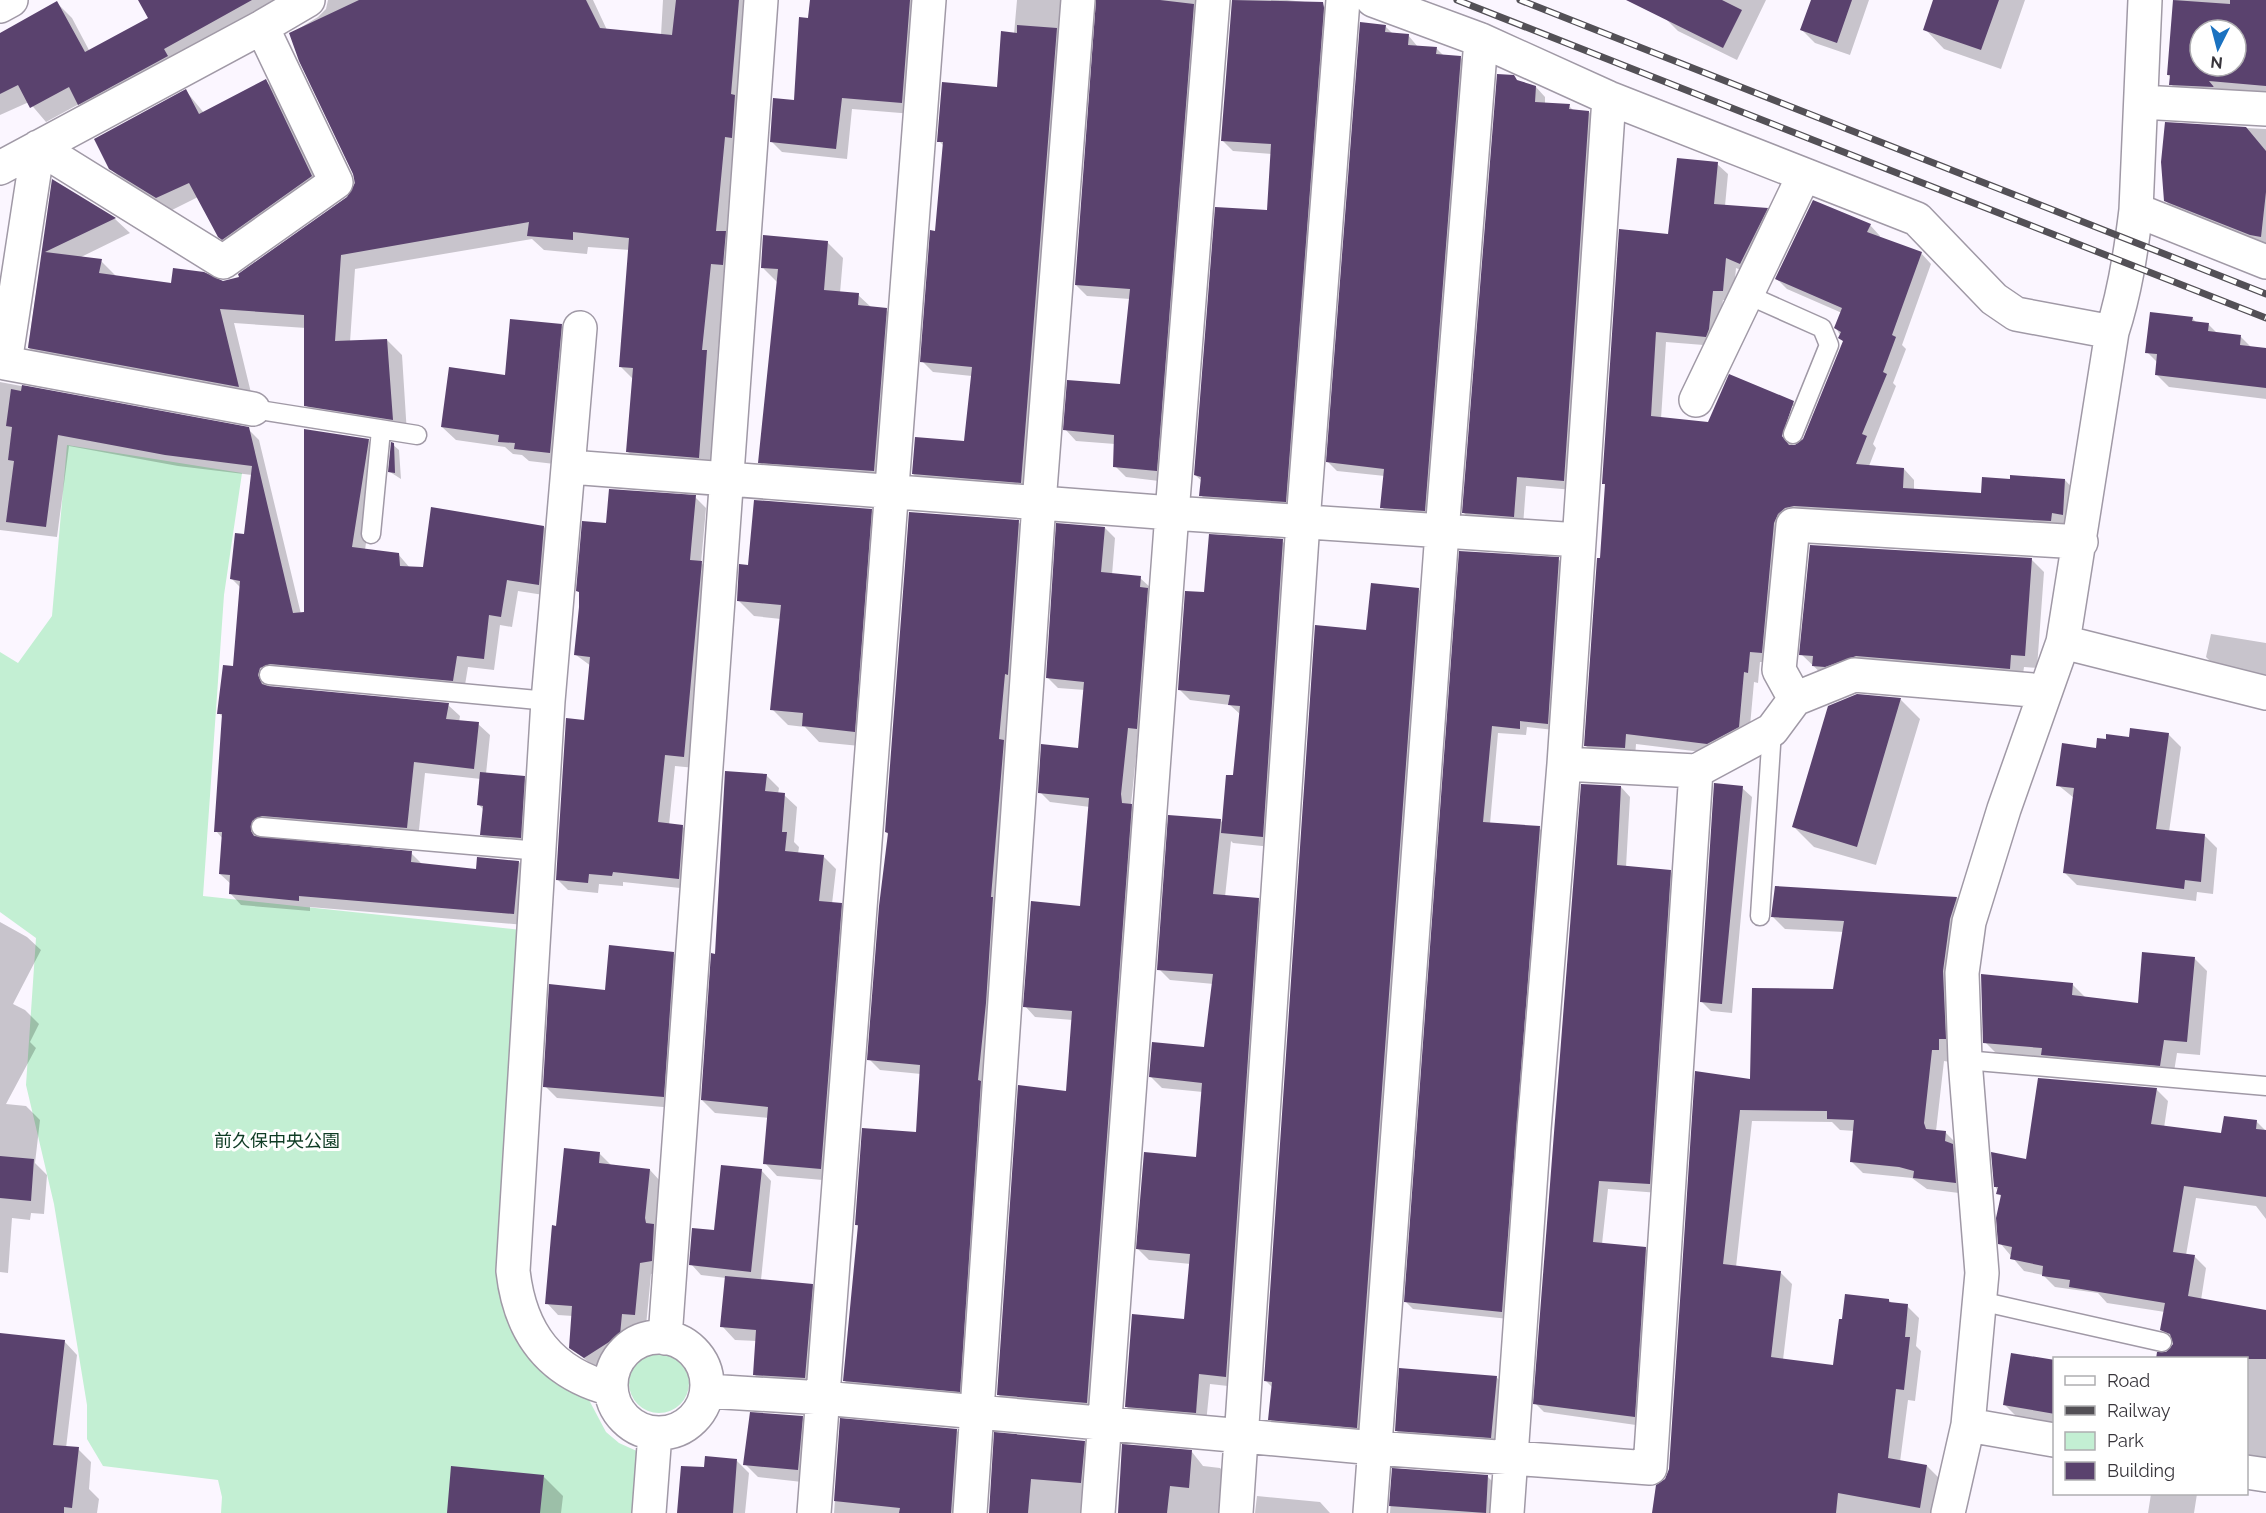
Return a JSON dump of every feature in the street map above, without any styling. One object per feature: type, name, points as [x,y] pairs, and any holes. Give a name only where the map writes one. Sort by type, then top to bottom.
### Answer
[{"type":"street","points":[[0,6],[11,0]]},
{"type":"street","points":[[665,1338],[761,0]]},
{"type":"street","points":[[814,1513],[929,0]]},
{"type":"street","points":[[969,1513],[978,1412],[1039,503],[1078,0]]},
{"type":"street","points":[[1098,1513],[1172,513],[1213,0]]},
{"type":"street","points":[[1236,1513],[1303,522],[1343,0]]},
{"type":"street","points":[[1373,0],[1481,40],[1609,98],[1917,219],[1994,299],[2016,315],[2112,332]]},
{"type":"street","points":[[1948,1513],[1968,1425],[1982,1273],[1965,1060],[1962,973],[1970,922],[2004,809],[2063,642],[2081,542],[2112,332],[2126,286],[2136,210],[2145,0]]},
{"type":"street","points":[[0,168],[262,27],[294,3]]},
{"type":"street","points":[[38,147],[223,262],[336,182],[262,27]]},
{"type":"street","points":[[1370,1513],[1442,532],[1481,40]]},
{"type":"street","points":[[1507,1513],[1564,764],[1609,98]]},
{"type":"street","points":[[2141,102],[2266,109]]},
{"type":"street","points":[[38,147],[5,363],[253,409]]},
{"type":"street","points":[[1696,400],[1804,175]]},
{"type":"street","points":[[2136,210],[2266,262]]},
{"type":"street","points":[[580,328],[570,467],[562,530],[548,701],[513,1271],[516,1295],[524,1318],[538,1343],[561,1368],[584,1382],[610,1389]]},
{"type":"street","points":[[570,467],[1172,513],[1579,540]]},
{"type":"street","points":[[1795,699],[1779,670],[1793,525],[2081,542]]},
{"type":"street","points":[[2063,642],[2266,693]]},
{"type":"street","points":[[1564,764],[1696,771],[1772,730],[1795,699],[1854,675],[2044,692]]},
{"type":"street","points":[[707,1391],[823,1398],[1375,1448],[1650,1468],[1696,771]]},
{"type":"street","points":[[665,1338],[683,1342],[694,1351],[707,1377],[707,1391],[700,1411],[687,1424],[670,1432],[655,1433],[635,1429],[622,1417],[614,1405],[610,1389],[615,1365],[622,1354],[633,1345],[665,1338]]},
{"type":"street","points":[[1968,1425],[2053,1440]]},
{"type":"street","points":[[649,1513],[655,1433]]},
{"type":"street","points":[[2248,1472],[2266,1475]]},
{"type":"lane","points":[[1748,295],[1822,328],[1829,345],[1793,434]]},
{"type":"lane","points":[[253,409],[417,435]]},
{"type":"lane","points":[[371,534],[381,430]]},
{"type":"lane","points":[[269,675],[548,701]]},
{"type":"lane","points":[[1760,916],[1772,730]]},
{"type":"lane","points":[[261,827],[539,851]]},
{"type":"lane","points":[[1965,1060],[2266,1086]]},
{"type":"lane","points":[[1980,1301],[2162,1342]]},
{"type":"green space","name":"前久保中央公園","points":[[67,445],[242,473],[224,595],[203,896],[521,930],[501,1293],[510,1325],[525,1350],[550,1377],[589,1400],[606,1432],[619,1443],[639,1452],[636,1513],[221,1513],[222,1497],[218,1480],[103,1466],[87,1439],[87,1405],[54,1204],[26,1085],[36,938],[0,912],[0,652],[18,663],[52,616]]},
{"type":"green space","points":[[659,1353],[680,1362],[689,1383],[680,1404],[659,1413],[638,1404],[629,1383],[638,1362]]},
{"type":"building","points":[[138,0],[252,0],[164,49],[168,56],[78,105],[69,87],[30,108],[18,85],[0,94],[0,33],[57,1],[85,52],[148,18]]},
{"type":"building","points":[[359,0],[586,0],[600,28],[672,35],[676,0],[739,0],[731,94],[735,95],[732,138],[725,137],[716,231],[726,231],[723,265],[711,264],[702,350],[707,350],[699,458],[626,452],[633,368],[619,367],[629,238],[573,232],[573,240],[527,236],[529,222],[341,255],[335,341],[387,339],[393,420],[304,406],[304,315],[220,309],[239,387],[28,348],[52,179],[116,218],[45,252],[102,259],[99,273],[171,283],[173,268],[204,272],[223,281],[239,277],[238,274],[347,197],[355,183],[353,174],[299,61],[289,33]]},
{"type":"building","points":[[810,0],[910,0],[902,103],[842,98],[836,149],[770,142],[773,98],[794,100],[799,17],[808,18]]},
{"type":"building","points":[[1096,0],[1160,0],[1194,4],[1157,471],[1113,467],[1114,435],[1063,430],[1067,380],[1120,384],[1130,289],[1075,285]]},
{"type":"building","points":[[1232,0],[1323,2],[1324,8],[1286,502],[1199,496],[1201,477],[1194,475],[1215,207],[1267,210],[1271,144],[1221,141]]},
{"type":"building","points":[[1626,0],[1722,0],[1742,10],[1723,48]]},
{"type":"building","points":[[1811,0],[1852,0],[1837,43],[1800,30]]},
{"type":"building","points":[[1933,0],[1999,0],[1981,50],[1923,30]]},
{"type":"building","points":[[2173,0],[2230,4],[2230,0],[2266,0],[2266,86],[2209,81],[2214,87],[2169,85],[2170,75],[2167,75]]},
{"type":"building","points":[[1360,22],[1386,25],[1385,32],[1409,34],[1408,45],[1437,47],[1436,54],[1461,56],[1425,511],[1380,508],[1384,469],[1326,462]]},
{"type":"building","points":[[1017,25],[1057,28],[1021,483],[912,474],[915,437],[964,441],[972,367],[920,362],[930,230],[935,231],[943,142],[937,142],[942,82],[997,87],[1001,31],[1017,33]]},
{"type":"building","points":[[1497,74],[1514,75],[1517,80],[1536,86],[1535,102],[1570,104],[1569,109],[1589,111],[1564,481],[1517,477],[1514,517],[1462,513]]},
{"type":"building","points":[[266,79],[312,176],[222,240],[218,237],[189,183],[156,198],[109,169],[94,139],[186,89],[199,114]]},
{"type":"building","points":[[2165,122],[2246,127],[2266,151],[2266,192],[2261,237],[2250,235],[2164,201],[2161,162]]},
{"type":"building","points":[[1677,158],[1718,162],[1714,204],[1768,208],[1740,264],[1726,258],[1723,291],[1713,291],[1706,337],[1656,332],[1651,416],[1708,422],[1729,374],[1794,401],[1782,436],[1789,445],[1795,445],[1803,439],[1843,341],[1838,338],[1841,332],[1834,328],[1842,308],[1775,279],[1813,200],[1871,224],[1867,232],[1922,252],[1892,335],[1896,337],[1883,372],[1887,374],[1862,434],[1867,436],[1856,464],[1904,468],[1903,488],[1981,493],[1982,477],[2010,479],[2010,475],[2065,479],[2063,515],[2052,513],[2051,521],[1794,506],[1785,508],[1778,514],[1774,523],[1762,653],[1750,652],[1748,673],[1744,672],[1739,727],[1707,744],[1626,734],[1625,748],[1584,746],[1597,558],[1600,558],[1605,484],[1602,484],[1619,229],[1668,234]]},
{"type":"building","points":[[763,235],[828,241],[824,290],[859,293],[858,305],[887,308],[874,471],[758,463],[778,269],[761,268]]},
{"type":"building","points":[[2150,312],[2193,317],[2192,321],[2209,323],[2208,331],[2241,335],[2240,345],[2266,348],[2266,388],[2155,375],[2157,354],[2145,353]]},
{"type":"building","points":[[510,319],[562,324],[550,453],[514,449],[515,443],[498,442],[499,435],[441,427],[449,367],[505,375]]},
{"type":"building","points":[[22,385],[249,427],[293,613],[304,612],[304,429],[369,439],[352,547],[399,553],[400,566],[423,567],[431,507],[544,526],[539,585],[507,580],[501,617],[489,615],[484,659],[457,656],[453,681],[270,664],[260,668],[258,675],[262,684],[268,686],[449,703],[446,719],[479,722],[474,769],[414,762],[407,828],[262,816],[252,821],[251,831],[254,836],[412,851],[411,862],[476,869],[477,857],[519,861],[514,914],[299,896],[299,901],[229,894],[230,875],[219,874],[222,832],[214,832],[222,714],[217,714],[223,665],[233,666],[240,581],[230,579],[235,533],[244,534],[252,466],[165,455],[58,435],[46,527],[6,522],[14,461],[8,460],[12,427],[6,426],[11,389],[21,391]]},
{"type":"building","points":[[391,442],[394,443],[395,473],[388,472]]},
{"type":"building","points":[[609,489],[696,495],[690,560],[702,561],[684,757],[665,755],[658,822],[683,825],[679,879],[613,872],[612,876],[589,874],[588,883],[556,880],[566,718],[584,720],[590,657],[574,655],[579,607],[579,592],[576,591],[582,521],[606,523]]},
{"type":"building","points":[[754,500],[872,509],[855,732],[802,726],[803,713],[770,710],[781,605],[737,601],[739,564],[748,565]]},
{"type":"building","points":[[909,512],[1019,520],[1008,675],[1005,674],[999,739],[1004,740],[991,897],[993,897],[986,1003],[978,1080],[981,1081],[960,1392],[843,1381],[858,1225],[855,1225],[862,1128],[916,1132],[920,1065],[867,1060],[879,906],[888,833],[885,832]]},
{"type":"building","points":[[1056,523],[1105,527],[1101,572],[1141,576],[1140,587],[1148,588],[1137,729],[1128,728],[1121,794],[1122,803],[1132,804],[1087,1403],[997,1395],[1018,1085],[1066,1091],[1072,1011],[1023,1007],[1031,901],[1080,906],[1089,798],[1038,793],[1041,744],[1078,748],[1084,682],[1046,678]]},
{"type":"building","points":[[1209,534],[1283,539],[1263,837],[1221,833],[1226,775],[1233,775],[1240,706],[1228,705],[1230,695],[1178,690],[1185,591],[1204,592]]},
{"type":"building","points":[[1810,545],[2032,558],[2025,656],[2011,655],[2010,669],[1856,656],[1825,667],[1812,666],[1813,656],[1799,655]]},
{"type":"building","points":[[1459,551],[1559,557],[1548,724],[1520,721],[1520,729],[1492,726],[1483,822],[1540,826],[1502,1312],[1404,1302]]},
{"type":"building","points":[[1371,583],[1419,588],[1357,1428],[1268,1420],[1272,1382],[1264,1381],[1315,625],[1366,630]]},
{"type":"building","points":[[1857,694],[1901,698],[1857,847],[1792,827],[1828,706]]},
{"type":"building","points":[[2130,728],[2169,733],[2156,829],[2205,834],[2201,882],[2185,880],[2184,889],[2063,873],[2074,788],[2056,786],[2062,743],[2096,748],[2097,738],[2106,739],[2106,734],[2129,737]]},
{"type":"building","points":[[725,771],[767,774],[765,791],[785,793],[782,832],[787,832],[785,851],[824,855],[819,901],[842,903],[821,1169],[763,1164],[768,1107],[701,1100],[711,953],[715,954]]},
{"type":"building","points":[[480,772],[525,776],[521,838],[480,835],[483,806],[477,805]]},
{"type":"building","points":[[1714,783],[1743,786],[1722,1004],[1700,1002]]},
{"type":"building","points":[[1581,784],[1621,786],[1617,865],[1671,870],[1650,1184],[1599,1181],[1593,1242],[1646,1247],[1635,1417],[1533,1404]]},
{"type":"building","points":[[1168,815],[1221,819],[1213,894],[1259,898],[1226,1377],[1199,1374],[1196,1413],[1125,1407],[1132,1314],[1184,1319],[1190,1254],[1136,1249],[1144,1152],[1196,1157],[1202,1083],[1149,1077],[1152,1042],[1204,1047],[1213,974],[1157,970]]},
{"type":"building","points":[[1775,886],[1957,897],[1950,919],[1943,971],[1946,1039],[1939,1039],[1939,1050],[1932,1050],[1924,1123],[1926,1129],[1946,1131],[1945,1141],[1953,1144],[1956,1183],[1913,1178],[1914,1171],[1899,1167],[1850,1162],[1854,1120],[1827,1119],[1827,1111],[1740,1110],[1723,1264],[1781,1271],[1771,1357],[1833,1365],[1845,1294],[1889,1299],[1889,1302],[1908,1304],[1905,1337],[1910,1337],[1904,1390],[1896,1389],[1888,1458],[1927,1465],[1920,1508],[1838,1493],[1836,1513],[1652,1513],[1656,1485],[1665,1479],[1669,1469],[1695,1071],[1750,1079],[1752,988],[1833,989],[1844,921],[1771,917]]},
{"type":"building","points":[[609,945],[674,952],[664,1097],[543,1087],[549,984],[605,990]]},
{"type":"building","points":[[2142,952],[2195,957],[2187,1042],[2164,1040],[2160,1066],[2041,1055],[2042,1048],[1983,1043],[1981,974],[2073,983],[2072,995],[2138,1003]]},
{"type":"building","points":[[2038,1078],[2157,1088],[2151,1124],[2221,1133],[2224,1116],[2257,1120],[2256,1129],[2266,1130],[2266,1197],[2184,1186],[2173,1252],[2195,1255],[2188,1296],[2266,1310],[2266,1359],[2156,1357],[2157,1352],[2166,1352],[2173,1344],[2170,1334],[2160,1330],[2165,1303],[2069,1287],[2070,1280],[2042,1276],[2043,1266],[2010,1259],[2012,1247],[1998,1244],[1996,1218],[2001,1195],[1996,1194],[1998,1187],[1994,1187],[1991,1152],[2026,1159]]},
{"type":"building","points":[[564,1148],[600,1152],[599,1163],[650,1169],[645,1218],[646,1223],[654,1224],[652,1261],[640,1263],[635,1315],[622,1314],[620,1335],[584,1358],[569,1348],[572,1306],[545,1304],[552,1225],[556,1226]]},
{"type":"building","points":[[0,1156],[34,1159],[31,1201],[0,1198]]},
{"type":"building","points":[[721,1165],[762,1169],[751,1272],[689,1265],[692,1228],[714,1230]]},
{"type":"building","points":[[725,1276],[813,1284],[805,1378],[753,1375],[756,1330],[720,1327]]},
{"type":"building","points":[[0,1333],[65,1340],[53,1445],[79,1447],[72,1508],[64,1507],[64,1513],[0,1513]]},
{"type":"building","points":[[2011,1353],[2053,1360],[2053,1414],[2003,1405]]},
{"type":"building","points":[[1399,1368],[1497,1376],[1491,1438],[1395,1431]]},
{"type":"building","points":[[750,1412],[803,1416],[798,1470],[743,1465]]},
{"type":"building","points":[[840,1418],[957,1429],[951,1513],[899,1513],[900,1508],[834,1501]]},
{"type":"building","points":[[994,1432],[1085,1441],[1081,1483],[1031,1479],[1028,1513],[989,1513]]},
{"type":"building","points":[[1122,1444],[1192,1450],[1189,1488],[1170,1486],[1167,1513],[1118,1513]]},
{"type":"building","points":[[705,1456],[737,1459],[733,1513],[677,1513],[681,1466],[704,1467]]},
{"type":"building","points":[[451,1466],[544,1475],[540,1513],[447,1513]]},
{"type":"building","points":[[1392,1468],[1488,1475],[1486,1513],[1389,1506]]},
{"type":"railway","points":[[1457,0],[2266,318]]},
{"type":"railway","points":[[1520,0],[2266,294]]}]
